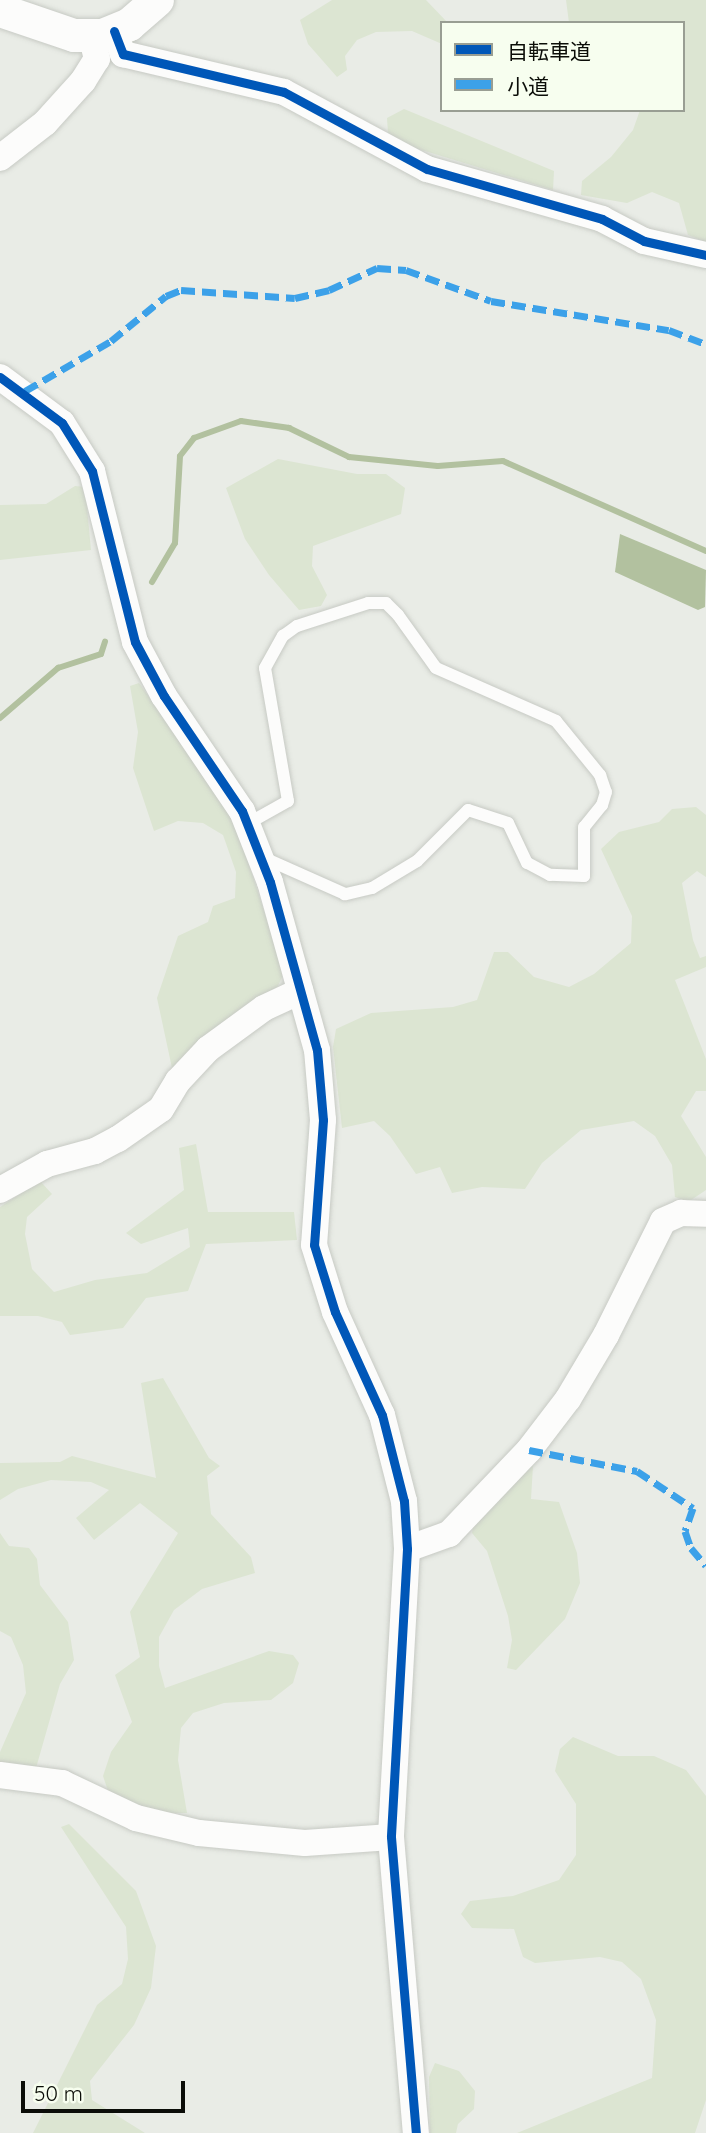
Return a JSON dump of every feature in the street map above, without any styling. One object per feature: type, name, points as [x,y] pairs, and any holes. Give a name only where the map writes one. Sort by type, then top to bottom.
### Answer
[{"type":"street","points":[[0,10],[74,35],[102,33],[157,0]]},
{"type":"street","points":[[0,158],[45,124],[83,81],[97,59],[102,33]]},
{"type":"street","points":[[102,33],[123,54],[284,92],[427,169],[602,219],[644,241],[706,255]]},
{"type":"street","points":[[0,377],[62,423],[87,463],[135,642],[164,696],[221,775],[247,824],[261,857],[300,991],[322,1084],[314,1245],[335,1312],[382,1415],[404,1501],[407,1549],[391,1837],[416,2133]]},
{"type":"street","points":[[0,1190],[47,1164],[95,1152],[118,1139],[161,1110],[178,1081],[208,1049],[264,1008],[300,991]]},
{"type":"street","points":[[407,1549],[449,1534],[537,1440],[568,1399],[607,1335],[663,1220],[681,1213],[706,1214]]},
{"type":"street","points":[[0,1775],[62,1783],[136,1818],[199,1833],[305,1843],[391,1837]]},
{"type":"lane","points":[[247,824],[288,801],[265,668],[283,636],[297,626],[368,603],[386,603],[398,615],[436,668],[556,721],[600,775],[606,792],[602,804],[584,827],[584,876],[550,875],[527,863],[508,823],[468,810],[417,861],[372,888],[345,894],[261,857]]},
{"type":"shaded area","points":[[332,0],[426,0],[446,21],[440,21],[440,43],[412,31],[376,32],[357,40],[345,56],[347,70],[337,77],[308,44],[300,20]]},
{"type":"shaded area","points":[[566,0],[706,0],[706,242],[688,235],[679,203],[652,192],[627,203],[581,195],[582,181],[611,157],[633,130],[639,112],[685,112],[685,21],[569,21]]},
{"type":"shaded area","points":[[404,109],[554,171],[553,190],[402,144],[388,133],[387,118]]},
{"type":"shaded area","points":[[278,459],[357,474],[386,474],[405,488],[401,514],[313,546],[312,566],[327,595],[321,606],[299,610],[269,575],[245,539],[226,488]]},
{"type":"shaded area","points":[[75,486],[85,487],[91,550],[0,560],[0,505],[46,504]]},
{"type":"shaded area","points":[[620,534],[706,570],[705,607],[698,610],[615,572]]},
{"type":"shaded area","points":[[139,683],[233,815],[284,973],[274,994],[203,1036],[172,1068],[157,998],[178,936],[208,922],[213,906],[235,898],[236,872],[223,835],[203,823],[178,821],[154,831],[133,768],[138,732],[130,686]]},
{"type":"shaded area","points":[[696,807],[706,815],[706,877],[697,871],[682,883],[693,940],[700,958],[706,956],[706,967],[675,980],[706,1059],[706,1091],[696,1091],[681,1116],[706,1157],[706,1190],[688,1202],[675,1197],[672,1165],[655,1136],[634,1121],[581,1130],[542,1163],[525,1189],[482,1187],[452,1193],[440,1167],[416,1174],[390,1136],[374,1121],[342,1128],[333,1047],[336,1029],[371,1013],[453,1007],[477,1000],[494,952],[508,952],[534,977],[569,987],[594,974],[631,943],[632,916],[601,849],[619,832],[659,822],[672,809]]},
{"type":"shaded area","points":[[196,1144],[208,1212],[294,1212],[297,1240],[206,1244],[188,1291],[146,1298],[123,1328],[70,1335],[62,1322],[38,1316],[0,1316],[0,1207],[40,1181],[52,1194],[27,1217],[25,1234],[32,1269],[54,1292],[95,1280],[147,1273],[190,1247],[188,1228],[141,1244],[126,1233],[184,1190],[179,1148]]},
{"type":"shaded area","points":[[163,1378],[209,1458],[220,1466],[207,1476],[211,1514],[251,1557],[255,1573],[202,1589],[174,1610],[159,1637],[159,1666],[165,1688],[269,1651],[293,1655],[299,1663],[293,1683],[271,1700],[224,1703],[193,1713],[181,1728],[178,1760],[187,1813],[167,1813],[136,1805],[108,1791],[103,1776],[111,1752],[132,1722],[115,1675],[140,1657],[130,1612],[178,1533],[140,1503],[94,1540],[76,1518],[109,1490],[91,1482],[51,1480],[18,1489],[0,1500],[0,1463],[60,1462],[72,1456],[156,1478],[141,1383]]},
{"type":"shaded area","points":[[533,1466],[531,1499],[559,1502],[577,1553],[580,1583],[565,1619],[516,1670],[507,1668],[512,1640],[508,1616],[487,1551],[472,1533],[475,1517],[516,1471]]},
{"type":"shaded area","points":[[0,1533],[9,1546],[29,1548],[37,1559],[40,1585],[68,1622],[74,1660],[60,1684],[36,1768],[0,1762],[0,1752],[26,1693],[23,1665],[11,1637],[0,1631]]},
{"type":"shaded area","points":[[573,1737],[618,1756],[654,1756],[686,1770],[706,1796],[706,2100],[695,2133],[517,2133],[652,2078],[656,2020],[641,1979],[622,1962],[600,1957],[535,1963],[523,1957],[514,1929],[472,1928],[461,1914],[470,1901],[513,1896],[559,1880],[576,1855],[576,1804],[555,1771],[560,1749]]},
{"type":"shaded area","points":[[69,1824],[136,1891],[156,1946],[151,1988],[134,2025],[90,2081],[92,2100],[145,2133],[33,2133],[97,2005],[122,1984],[128,1959],[126,1927],[61,1827]]},
{"type":"shaded area","points":[[435,2063],[459,2071],[475,2091],[474,2109],[458,2124],[456,2133],[430,2133],[429,2077]]},
{"type":"waterway","points":[[152,582],[175,543],[180,456],[194,438],[241,421],[289,428],[349,457],[438,466],[503,461],[706,551]]},
{"type":"waterway","points":[[0,718],[58,668],[101,654],[105,642]]},
{"type":"marked path","points":[[25,391],[111,341],[166,296],[181,290],[295,298],[329,290],[377,268],[406,270],[491,301],[669,330],[706,344]]},
{"type":"marked path","points":[[529,1450],[637,1471],[693,1508],[685,1531],[691,1548],[706,1566]]},
{"type":"cycle path","points":[[114,31],[123,54],[284,92],[427,169],[602,219],[644,241],[706,255]]},
{"type":"cycle path","points":[[0,377],[62,423],[92,471],[135,642],[164,696],[242,811],[270,882],[317,1050],[323,1120],[314,1245],[335,1312],[382,1415],[404,1501],[407,1549],[391,1837],[416,2133]]}]
